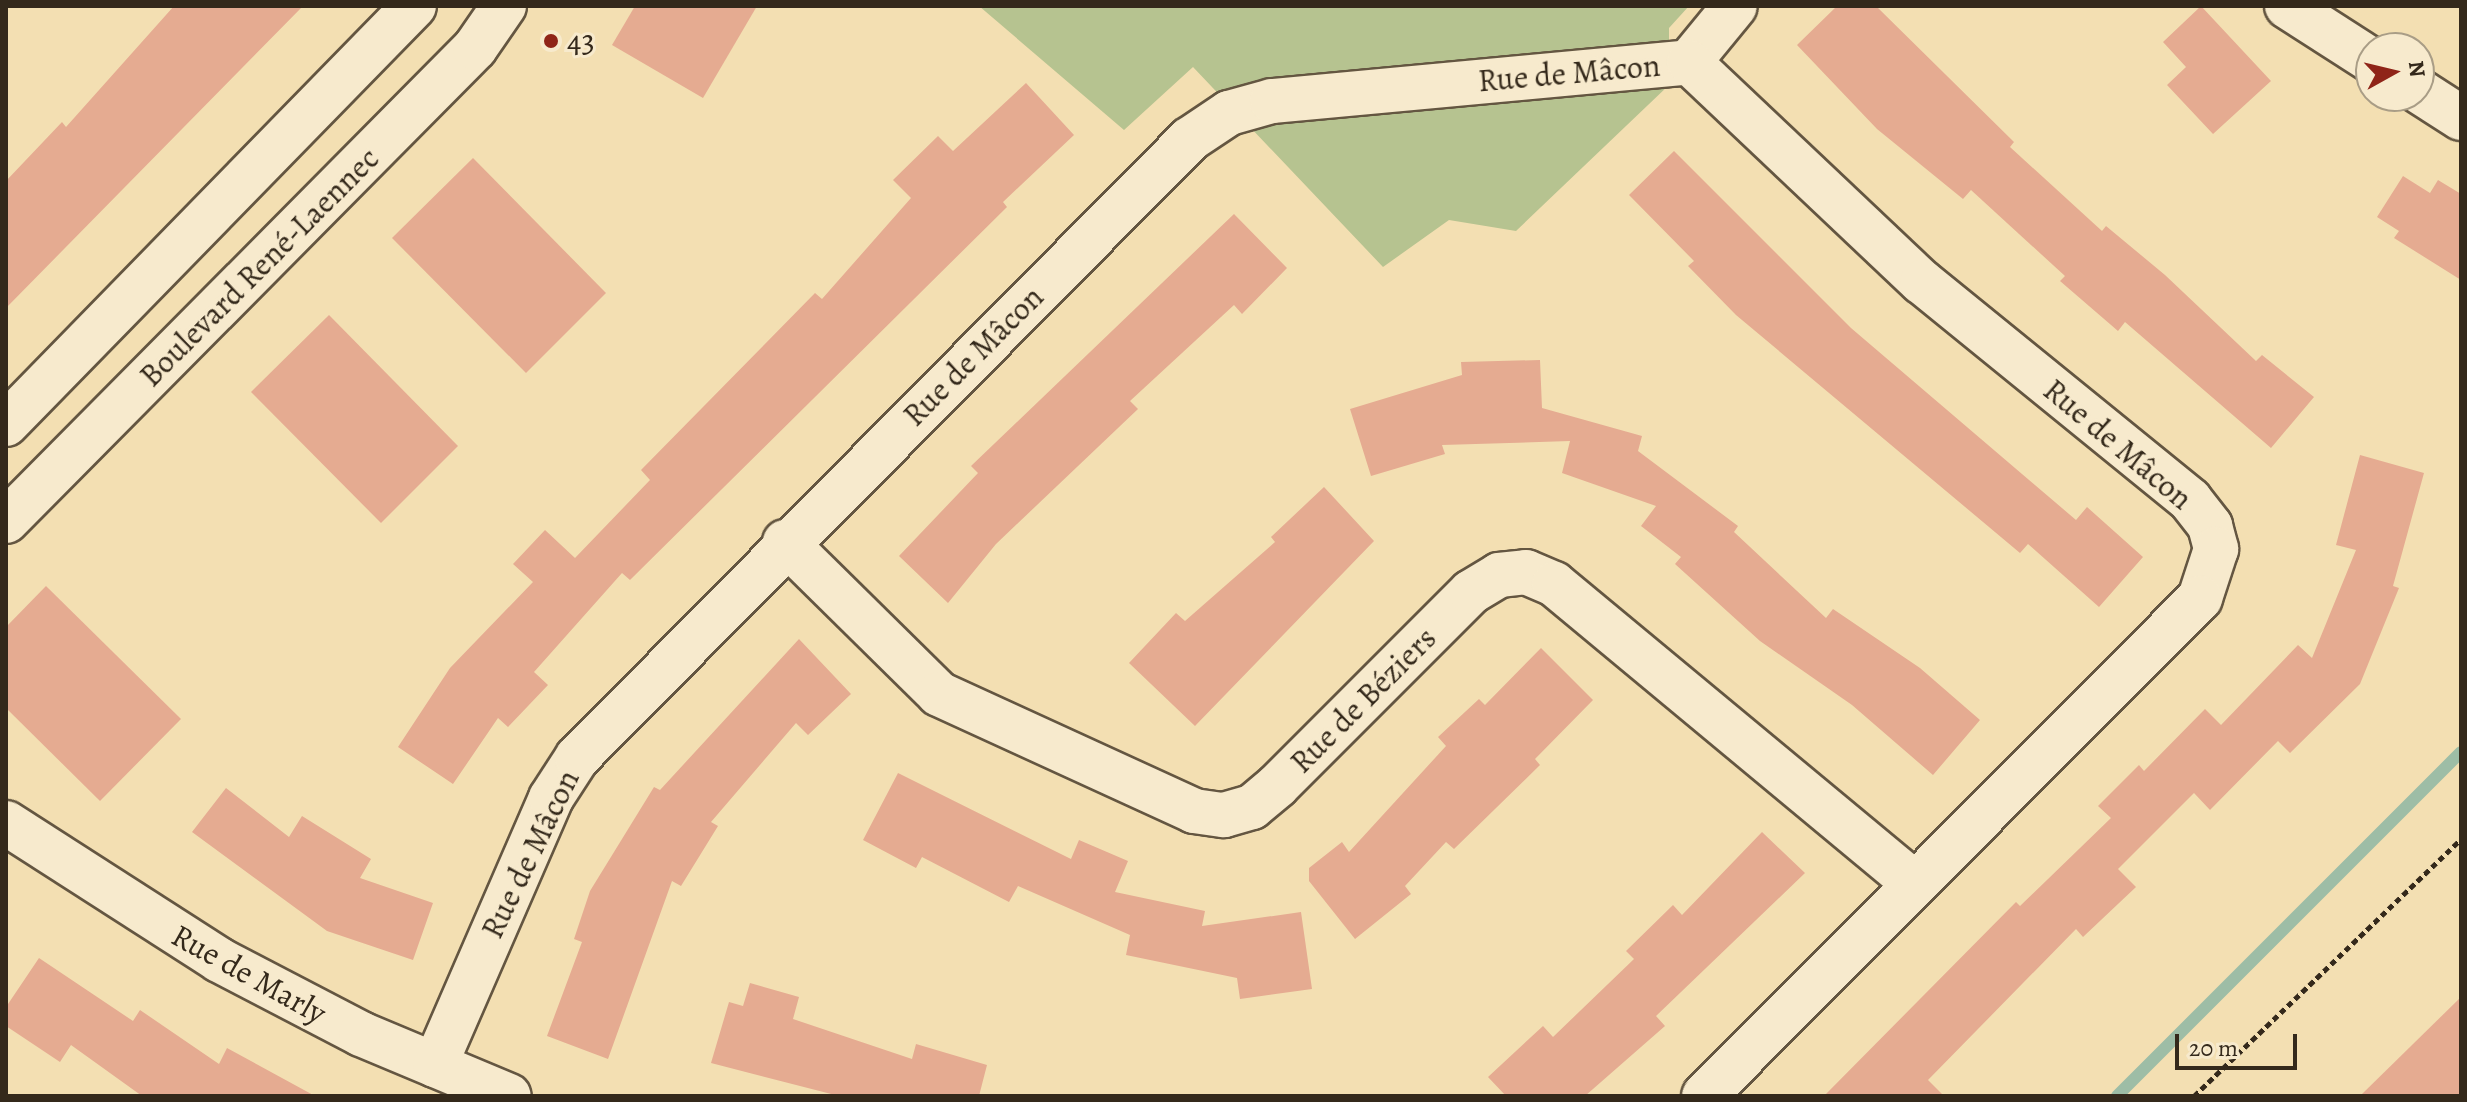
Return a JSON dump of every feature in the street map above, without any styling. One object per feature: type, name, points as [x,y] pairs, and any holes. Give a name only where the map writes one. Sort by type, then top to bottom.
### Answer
[{"type":"street","points":[[6,424],[414,6]]},
{"type":"street","name":"Boulevard René-Laennec","points":[[6,521],[475,48],[504,6]]},
{"type":"street","points":[[1689,62],[1735,6]]},
{"type":"street","points":[[2287,6],[2355,50]]},
{"type":"street","name":"Rue de Mâcon","points":[[435,1065],[551,798],[577,758],[785,542],[1190,139],[1229,113],[1272,101],[1689,62],[1922,282],[2190,500],[2210,526],[2216,549],[2200,598],[1704,1096]]},
{"type":"street","points":[[2435,101],[2461,118]]},
{"type":"street","name":"Rue de Béziers","points":[[785,542],[939,694],[1194,811],[1224,815],[1252,807],[1277,786],[1471,592],[1499,575],[1526,572],[1554,584],[1914,883]]},
{"type":"street","name":"Rue de Marly","points":[[6,823],[219,960],[435,1065],[509,1096]]},
{"type":"path","points":[[2194,1096],[2461,839]]},
{"type":"green space","points":[[979,6],[1689,6],[1669,28],[1669,85],[1516,231],[1449,220],[1383,267],[1193,67],[1124,130]]},
{"type":"building","points":[[174,6],[303,6],[6,308],[6,181],[62,122],[66,127]]},
{"type":"building","points":[[635,6],[757,6],[703,98],[612,45]]},
{"type":"building","points":[[1837,6],[1876,6],[2014,142],[2010,147],[2102,231],[2106,226],[2165,275],[2256,361],[2262,355],[2314,397],[2271,448],[2125,322],[2118,331],[2060,281],[2065,276],[1971,190],[1963,199],[1877,129],[1797,45]]},
{"type":"building","points":[[2201,6],[2271,81],[2213,134],[2167,85],[2186,67],[2163,42]]},
{"type":"building","points":[[1026,83],[1074,135],[1003,202],[1007,207],[630,580],[622,573],[534,672],[548,685],[508,727],[498,718],[453,784],[398,747],[450,668],[533,582],[513,564],[545,530],[575,558],[650,480],[641,470],[815,293],[822,299],[911,198],[893,180],[938,136],[953,151]]},
{"type":"building","points":[[1674,151],[1851,328],[2076,520],[2087,507],[2143,557],[2099,607],[2028,544],[2020,553],[1736,315],[1688,266],[1694,261],[1629,195]]},
{"type":"building","points":[[473,158],[606,293],[526,373],[392,238]]},
{"type":"building","points":[[2403,176],[2430,193],[2438,180],[2461,194],[2461,280],[2394,238],[2399,231],[2377,217]]},
{"type":"building","points":[[1234,214],[1287,268],[1242,314],[1234,305],[1130,401],[1138,409],[996,544],[948,603],[899,556],[978,473],[971,466]]},
{"type":"building","points":[[329,315],[458,446],[381,523],[251,392]]},
{"type":"building","points":[[1540,360],[1542,408],[1642,436],[1638,451],[1738,526],[1734,532],[1826,618],[1833,609],[1920,668],[1980,720],[1933,775],[1852,705],[1760,641],[1675,564],[1681,557],[1641,526],[1656,506],[1562,473],[1570,441],[1442,445],[1445,454],[1371,476],[1350,409],[1462,375],[1461,362]]},
{"type":"building","points":[[2360,455],[2424,473],[2393,586],[2399,588],[2360,684],[2290,753],[2278,741],[2210,810],[2194,793],[2118,869],[2136,887],[2083,937],[2076,929],[1928,1080],[1944,1096],[1824,1096],[2016,902],[2020,906],[2111,818],[2098,806],[2139,765],[2144,771],[2205,709],[2221,725],[2298,645],[2312,658],[2356,550],[2336,545]]},
{"type":"building","points":[[1324,487],[1374,541],[1195,726],[1129,663],[1176,613],[1185,621],[1275,542],[1271,537]]},
{"type":"building","points":[[46,586],[181,719],[100,801],[6,708],[6,627]]},
{"type":"building","points":[[799,639],[851,694],[808,735],[796,723],[711,822],[718,826],[681,886],[672,881],[608,1059],[547,1036],[582,942],[574,939],[590,891],[654,787],[660,790]]},
{"type":"building","points":[[1541,648],[1593,700],[1535,759],[1540,765],[1454,849],[1446,842],[1405,886],[1411,894],[1355,939],[1309,881],[1309,868],[1342,842],[1349,852],[1446,746],[1438,737],[1479,699],[1485,705]]},
{"type":"building","points":[[898,773],[1071,859],[1079,840],[1128,861],[1115,892],[1205,911],[1202,926],[1301,912],[1312,989],[1240,999],[1237,978],[1126,955],[1130,935],[1018,886],[1009,902],[922,857],[916,868],[863,840]]},
{"type":"building","points":[[226,788],[289,837],[302,816],[371,859],[360,878],[433,903],[413,960],[327,931],[192,832]]},
{"type":"building","points":[[1762,832],[1805,873],[1656,1016],[1665,1026],[1585,1096],[1506,1096],[1488,1077],[1543,1026],[1553,1037],[1634,959],[1626,951],[1673,905],[1682,915]]},
{"type":"building","points":[[39,958],[133,1021],[140,1010],[219,1064],[227,1048],[315,1096],[142,1096],[71,1045],[60,1062],[6,1026],[6,1007]]},
{"type":"building","points":[[750,983],[799,997],[793,1019],[912,1059],[916,1044],[987,1065],[979,1096],[839,1096],[711,1063],[729,1002],[743,1006]]},
{"type":"building","points":[[2461,997],[2461,1096],[2360,1096]]},
{"type":"waterway","points":[[2117,1096],[2461,752]]},
{"type":"place","name":"43","points":[[551,41]]}]
